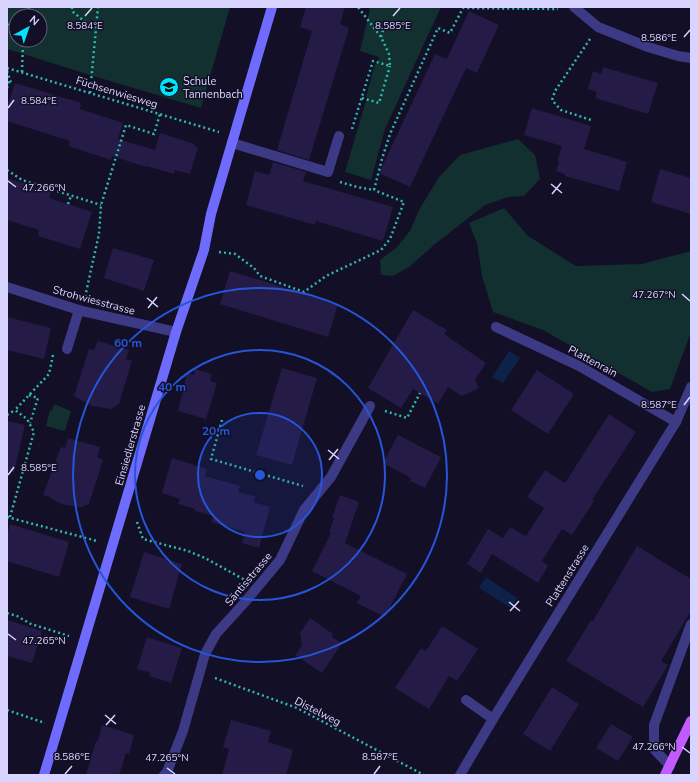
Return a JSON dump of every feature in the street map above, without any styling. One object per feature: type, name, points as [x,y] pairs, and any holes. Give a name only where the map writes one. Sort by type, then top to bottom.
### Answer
[{"type":"main road","name":"Einsiedlerstrasse","points":[[44,775],[176,332],[204,250],[211,214],[272,7]]},
{"type":"main road","points":[[668,771],[691,721]]},
{"type":"street","points":[[574,7],[598,27],[648,47],[678,56],[691,58]]},
{"type":"street","points":[[232,144],[328,172],[339,136]]},
{"type":"street","name":"Strohwiesstrasse","points":[[7,287],[80,310],[176,332]]},
{"type":"street","points":[[67,349],[80,310]]},
{"type":"street","name":"Plattenrain","points":[[496,327],[579,366],[676,422]]},
{"type":"street","name":"Plattenstrasse","points":[[460,775],[676,422],[689,398],[691,387]]},
{"type":"street","name":"Säntisstrasse","points":[[164,775],[167,772],[183,731],[205,654],[216,634],[280,560],[304,510],[331,477],[370,406]]},
{"type":"street","points":[[668,771],[654,750],[654,725],[691,624]]},
{"type":"street","points":[[466,700],[493,719]]},
{"type":"path","points":[[72,7],[72,11],[96,31]]},
{"type":"path","points":[[90,92],[98,7]]},
{"type":"path","points":[[358,7],[381,37],[389,54],[390,66],[379,103],[362,98]]},
{"type":"path","points":[[374,190],[390,134],[438,28],[450,33],[463,8],[558,10],[564,7]]},
{"type":"path","points":[[381,37],[384,27]]},
{"type":"path","points":[[591,120],[561,110],[552,100],[555,91],[598,27]]},
{"type":"path","points":[[22,72],[23,48]]},
{"type":"path","points":[[339,136],[349,139],[373,61],[390,66]]},
{"type":"path","name":"Füchsenwiesweg","points":[[7,68],[222,132]]},
{"type":"path","points":[[7,71],[11,83],[8,82],[7,88]]},
{"type":"path","points":[[80,310],[100,234],[101,205],[126,125],[154,134],[160,114]]},
{"type":"path","points":[[7,170],[22,180],[101,205]]},
{"type":"path","points":[[226,253],[235,254],[254,268],[260,276],[304,292],[326,276],[381,250],[390,239],[404,202],[374,190],[357,187],[326,177],[328,172]]},
{"type":"path","points":[[68,204],[71,196]]},
{"type":"path","points":[[7,415],[15,410],[49,374],[54,351]]},
{"type":"path","points":[[370,406],[407,418],[420,393]]},
{"type":"path","points":[[29,395],[38,398],[30,424]]},
{"type":"path","points":[[15,410],[22,414],[34,432],[8,517],[113,546]]},
{"type":"path","points":[[222,420],[211,459],[320,491]]},
{"type":"path","points":[[136,519],[137,526],[143,539],[188,551],[205,558],[258,587]]},
{"type":"path","points":[[7,613],[17,616],[31,624],[84,641]]},
{"type":"path","name":"Distelweg","points":[[199,672],[297,708],[424,775]]},
{"type":"path","points":[[7,710],[59,727]]},
{"type":"green space","name":"Schule Tannenbach","points":[[7,7],[230,7],[201,108],[7,49]]},
{"type":"green space","points":[[365,7],[441,7],[385,129],[371,180],[345,172],[375,64],[377,64],[379,57],[360,51],[370,9]]},
{"type":"green space","points":[[518,139],[535,155],[540,179],[524,196],[508,197],[485,205],[435,244],[409,267],[393,276],[381,275],[380,260],[396,248],[410,231],[419,210],[439,177],[460,155]]},
{"type":"green space","points":[[504,208],[528,236],[576,266],[642,264],[691,251],[691,332],[670,389],[652,392],[543,330],[493,312],[482,276],[477,243],[469,223]]},
{"type":"green space","points":[[54,404],[71,411],[65,431],[46,426],[50,410],[52,411]]},
{"type":"water","points":[[509,351],[520,358],[503,383],[492,377]]},
{"type":"water","points":[[486,577],[517,598],[511,608],[479,588]]},
{"type":"building","points":[[306,7],[345,7],[340,24],[349,28],[309,160],[277,150],[312,31],[300,27]]},
{"type":"building","points":[[469,11],[499,25],[477,73],[466,68],[410,187],[379,173],[435,54],[447,59]]},
{"type":"building","points":[[603,67],[658,83],[648,114],[595,98],[597,92],[588,89],[593,71],[601,74]]},
{"type":"building","points":[[15,83],[81,103],[80,109],[123,123],[118,139],[155,150],[160,133],[195,144],[194,146],[198,147],[190,174],[175,170],[174,174],[112,156],[111,160],[68,146],[70,141],[7,121],[7,107]]},
{"type":"building","points":[[532,108],[591,126],[584,149],[627,162],[619,191],[565,176],[565,174],[556,171],[559,161],[557,161],[562,146],[524,135]]},
{"type":"building","points":[[273,162],[306,172],[303,181],[393,207],[383,241],[316,221],[315,225],[246,205],[255,171],[269,175]]},
{"type":"building","points":[[660,169],[691,178],[691,214],[651,202]]},
{"type":"building","points":[[7,178],[51,192],[49,198],[92,212],[80,249],[38,236],[39,230],[7,220]]},
{"type":"building","points":[[113,248],[154,260],[144,291],[104,278]]},
{"type":"building","points":[[230,271],[338,304],[328,337],[220,304]]},
{"type":"building","points":[[413,310],[447,330],[444,334],[486,363],[475,380],[479,388],[462,396],[448,387],[438,404],[413,389],[401,408],[368,388]]},
{"type":"building","points":[[7,317],[51,328],[44,359],[7,350]]},
{"type":"building","points":[[98,341],[129,350],[126,359],[132,361],[119,404],[111,409],[92,406],[74,396],[89,349],[94,350]]},
{"type":"building","points":[[282,368],[317,378],[292,465],[256,455]]},
{"type":"building","points":[[195,369],[212,374],[210,381],[217,383],[206,419],[178,411],[187,373],[194,375]]},
{"type":"building","points":[[537,370],[574,394],[548,434],[511,410]]},
{"type":"building","points":[[609,414],[636,432],[592,500],[594,501],[572,535],[562,529],[542,561],[548,566],[538,583],[492,554],[481,573],[467,564],[488,529],[503,538],[510,527],[526,536],[544,508],[527,497],[545,470],[565,483]]},
{"type":"building","points":[[7,421],[25,425],[14,472],[7,471]]},
{"type":"building","points":[[398,435],[441,457],[425,488],[410,481],[411,478],[383,463]]},
{"type":"building","points":[[68,438],[100,447],[97,457],[103,460],[89,504],[81,507],[64,505],[50,497],[43,495],[61,447],[65,448]]},
{"type":"building","points":[[172,458],[207,469],[205,476],[240,486],[238,492],[255,496],[253,502],[270,507],[259,548],[242,543],[245,532],[211,522],[213,516],[178,504],[180,499],[162,493]]},
{"type":"building","points":[[340,495],[359,502],[345,543],[407,574],[385,617],[357,603],[361,596],[312,571],[331,533],[329,532],[334,518],[332,518]]},
{"type":"building","points":[[10,524],[69,542],[59,577],[7,561],[7,535]]},
{"type":"building","points":[[637,546],[691,579],[691,611],[661,661],[668,665],[643,707],[566,661],[591,620],[593,621]]},
{"type":"building","points":[[144,552],[182,564],[169,609],[130,597]]},
{"type":"building","points":[[310,618],[333,634],[332,637],[342,643],[322,673],[295,655],[302,645],[300,633]]},
{"type":"building","points":[[7,620],[42,631],[32,663],[7,656]]},
{"type":"building","points":[[442,626],[478,649],[457,681],[449,676],[429,709],[395,688],[421,648],[426,651]]},
{"type":"building","points":[[147,637],[182,648],[171,683],[149,676],[151,673],[137,669]]},
{"type":"building","points":[[552,687],[579,704],[550,751],[523,734]]},
{"type":"building","points":[[231,720],[271,731],[268,742],[293,750],[286,775],[222,775],[229,749],[223,747]]},
{"type":"building","points":[[611,724],[633,737],[618,761],[596,748]]},
{"type":"building","points":[[102,725],[134,735],[129,754],[126,753],[119,775],[86,775]]},
{"type":"place","name":"Schule Tannenbach","points":[[169,87]]}]
